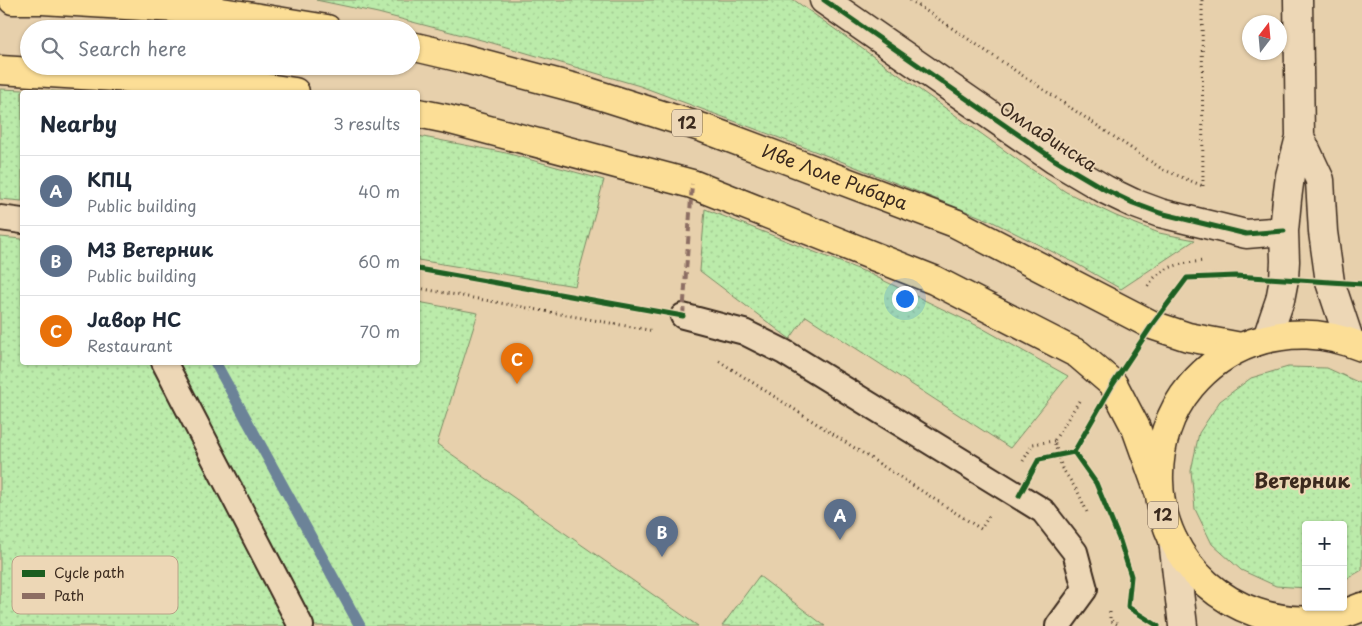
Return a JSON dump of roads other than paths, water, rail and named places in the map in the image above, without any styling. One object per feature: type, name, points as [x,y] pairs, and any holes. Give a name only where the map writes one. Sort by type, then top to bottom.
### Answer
[{"type":"main road","points":[[13,0],[209,5],[283,20]]},
{"type":"main road","name":"Иве Лоле Рибара","points":[[420,48],[583,90],[703,128],[955,223],[1152,325],[1188,336],[1241,347]]},
{"type":"main road","points":[[0,70],[20,71]]},
{"type":"main road","points":[[82,75],[245,85],[281,90]]},
{"type":"main road","name":"12","points":[[420,113],[692,184],[934,280],[1078,354],[1112,384],[1136,428],[1159,492],[1164,516],[1173,540],[1185,561],[1202,580],[1221,596],[1243,608],[1266,616],[1290,620],[1337,617]]},
{"type":"main road","name":"12","points":[[1159,492],[1158,466],[1163,441],[1171,418],[1183,395],[1219,359],[1241,347],[1267,338],[1288,334],[1330,336],[1356,345]]},
{"type":"street","name":"Омладинска","points":[[824,0],[1055,160],[1106,190],[1160,213],[1246,234],[1284,231]]},
{"type":"street","points":[[1267,338],[1280,300],[1284,279],[1286,261],[1284,231],[1290,176],[1300,137],[1298,0]]},
{"type":"street","points":[[1300,137],[1320,180],[1323,232],[1330,282],[1356,345]]},
{"type":"street","points":[[1173,540],[1183,626]]},
{"type":"lane","points":[[0,218],[20,221]]},
{"type":"lane","points":[[683,316],[744,332],[784,352],[1043,511],[1075,552],[1085,589],[1058,626]]},
{"type":"lane","points":[[166,365],[301,626]]},
{"type":"waterway","points":[[217,365],[360,626]]},
{"type":"place","name":"Јавор НС","points":[[517,384]]},
{"type":"place","name":"КПЦ","points":[[840,540]]},
{"type":"place","name":"МЗ Ветерник","points":[[662,557]]},
{"type":"district","name":"Ветерник","points":[[1302,481]]}]
